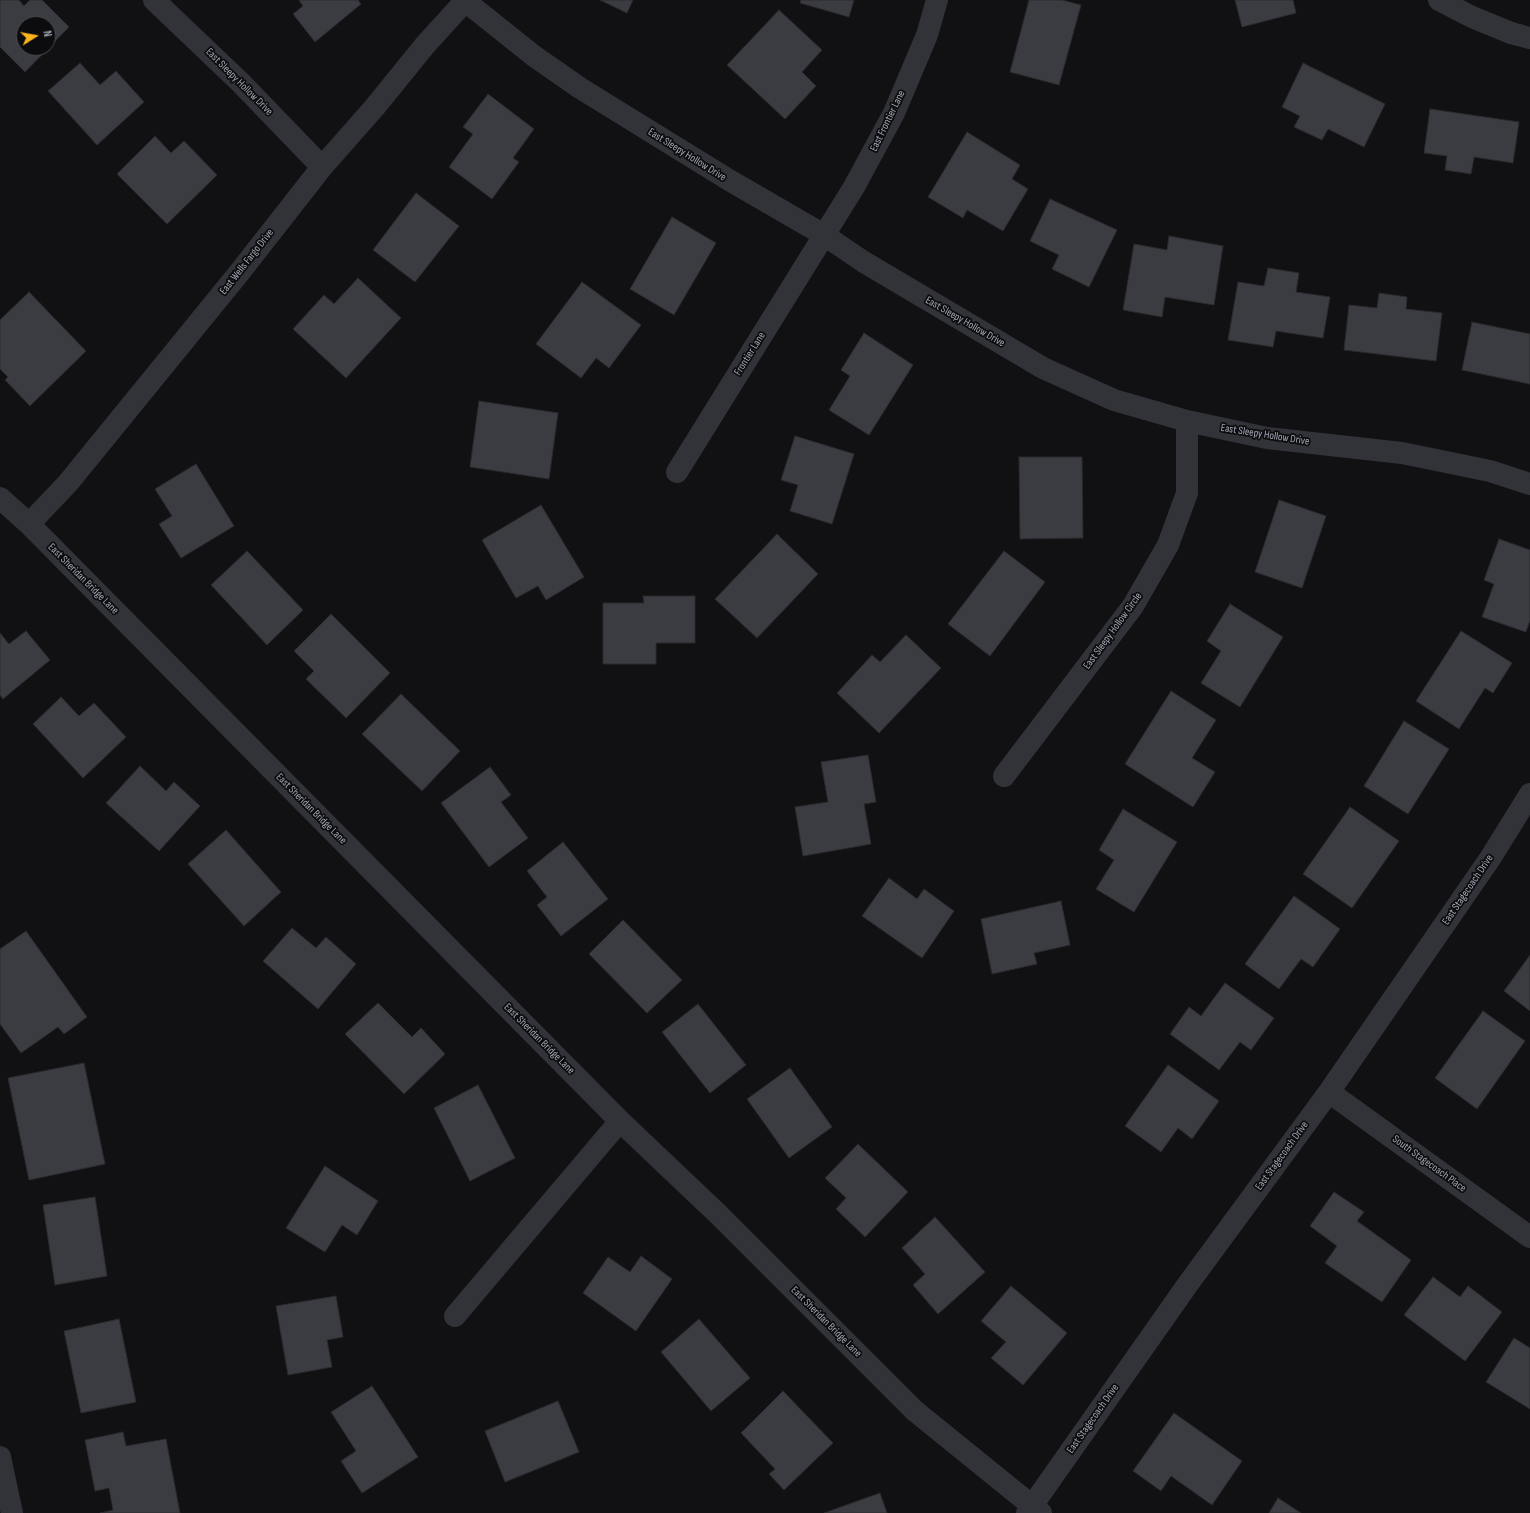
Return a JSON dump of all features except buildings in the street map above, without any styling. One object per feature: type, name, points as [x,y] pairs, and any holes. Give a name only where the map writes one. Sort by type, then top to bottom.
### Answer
[{"type":"street","name":"East Sleepy Hollow Drive","points":[[154,0],[241,83],[322,166]]},
{"type":"street","name":"East Frontier Lane","points":[[824,235],[854,187],[894,113],[927,35],[937,0]]},
{"type":"street","points":[[1439,0],[1472,17],[1504,30],[1530,38]]},
{"type":"street","name":"East Sleepy Hollow Drive","points":[[465,1],[534,56],[580,88],[729,180],[824,235],[864,262],[1044,368],[1114,400],[1187,421],[1268,438],[1402,453],[1490,471],[1530,484]]},
{"type":"street","name":"East Wells Fargo Drive","points":[[29,524],[68,483],[239,273],[322,166],[374,108],[426,44],[465,1]]},
{"type":"street","name":"Frontier Lane","points":[[677,472],[824,235]]},
{"type":"street","name":"East Sleepy Hollow Circle","points":[[1004,776],[1133,606],[1168,546],[1187,493],[1187,421]]},
{"type":"street","name":"East Sheridan Bridge Lane","points":[[0,498],[29,524],[620,1121],[720,1215],[915,1411],[1033,1511]]},
{"type":"street","name":"East Stagecoach Drive","points":[[1033,1511],[1188,1284],[1329,1092],[1491,857],[1530,794]]},
{"type":"street","name":"South Stagecoach Place","points":[[1329,1092],[1530,1237]]},
{"type":"street","points":[[455,1316],[620,1121]]},
{"type":"street","points":[[0,1456],[12,1513]]}]
